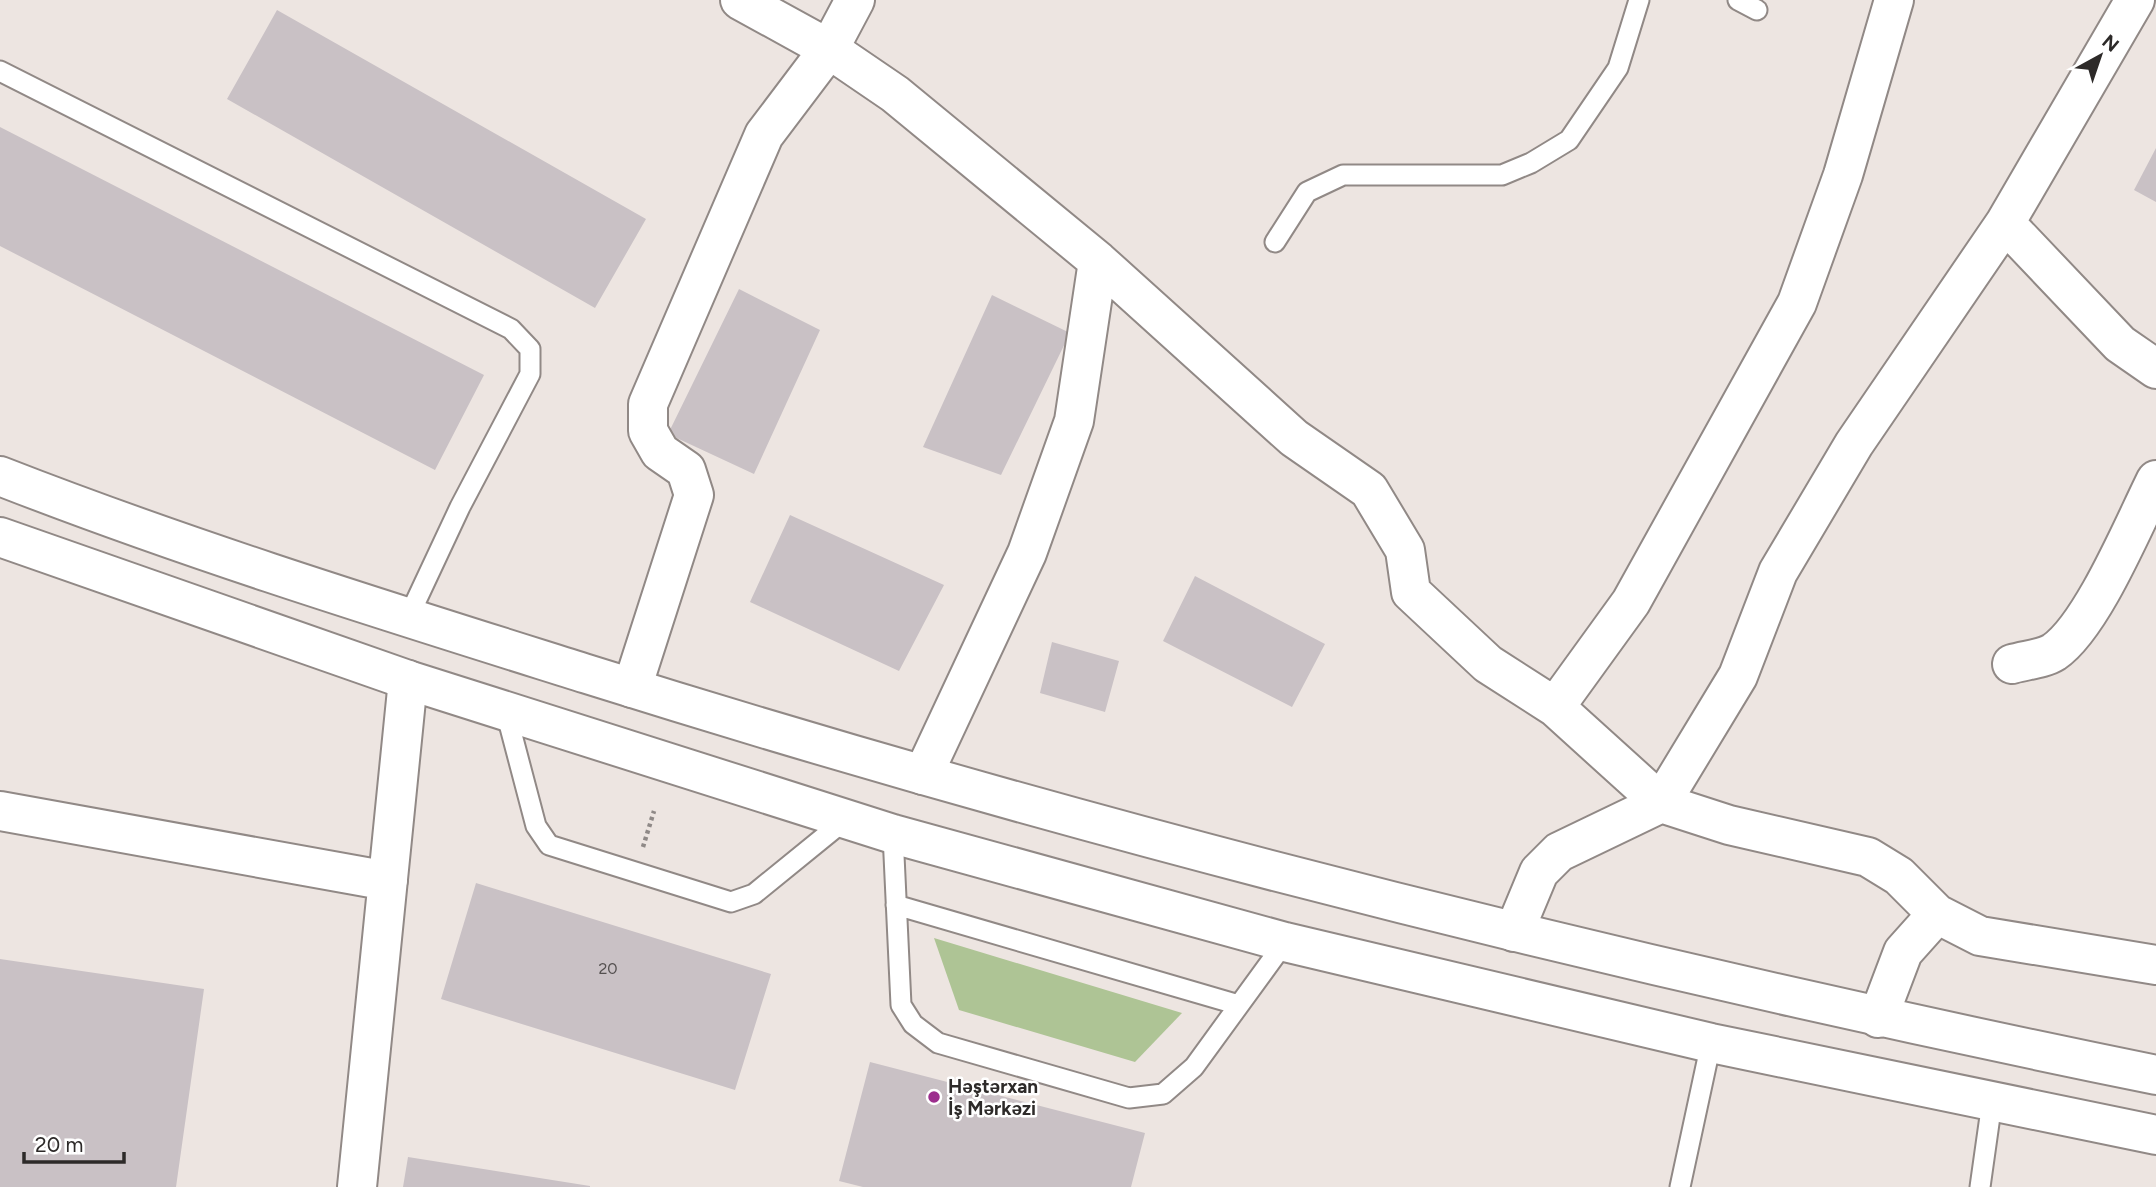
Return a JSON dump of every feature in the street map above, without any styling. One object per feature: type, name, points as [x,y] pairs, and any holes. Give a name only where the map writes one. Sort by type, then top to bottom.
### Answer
[{"type":"street","points":[[740,0],[829,48],[895,94],[1098,261],[1294,439],[1369,490],[1405,550],[1411,592],[1488,664],[1555,707],[1661,803],[1729,825],[1868,857],[1899,876],[1937,914],[1980,936],[2156,965]]},
{"type":"street","points":[[632,688],[694,495],[686,470],[660,452],[648,432],[648,404],[764,135],[829,48],[855,0]]},
{"type":"street","points":[[1555,707],[1631,602],[1797,303],[1843,175],[1894,0]]},
{"type":"street","points":[[1514,932],[1539,872],[1559,852],[1661,803],[1738,677],[1778,572],[1854,444],[2005,223],[2135,0]]},
{"type":"street","points":[[2005,223],[2120,344],[2156,369]]},
{"type":"street","points":[[923,775],[1027,553],[1074,421],[1098,261]]},
{"type":"street","points":[[0,477],[408,618],[923,775],[1266,869],[1514,932],[1878,1018],[2156,1075]]},
{"type":"street","points":[[2012,664],[2050,654],[2067,642],[2086,616],[2156,480]]},
{"type":"street","points":[[38,552],[58,499]]},
{"type":"street","points":[[0,537],[408,680],[892,834],[1285,942],[1711,1043],[2156,1135]]},
{"type":"street","points":[[357,1187],[408,680]]},
{"type":"street","points":[[0,811],[388,881]]},
{"type":"street","points":[[1878,1018],[1903,952],[1937,914]]},
{"type":"lane","points":[[1275,242],[1307,192],[1343,174],[1502,175],[1531,163],[1569,140],[1618,68],[1639,0]]},
{"type":"lane","points":[[1738,0],[1757,10]]},
{"type":"lane","points":[[0,71],[511,329],[530,349],[530,374],[460,507],[408,618]]},
{"type":"lane","points":[[506,712],[536,826],[549,845],[731,902],[754,894],[845,820]]},
{"type":"lane","points":[[892,834],[901,1005],[913,1024],[938,1043],[1129,1098],[1163,1094],[1194,1067],[1285,942]]},
{"type":"lane","points":[[896,905],[1239,1004]]},
{"type":"lane","points":[[1680,1187],[1711,1043]]},
{"type":"lane","points":[[1980,1187],[1992,1102]]},
{"type":"path","points":[[636,872],[653,811]]},
{"type":"green space","points":[[934,938],[1182,1013],[1135,1062],[959,1010]]},
{"type":"building","points":[[277,10],[646,219],[595,308],[227,99]]},
{"type":"building","points":[[0,127],[484,375],[435,470],[0,246]]},
{"type":"building","points":[[2156,148],[2156,202],[2134,190]]},
{"type":"building","points":[[739,289],[820,330],[754,474],[668,434]]},
{"type":"building","points":[[992,295],[1070,333],[1001,475],[923,447]]},
{"type":"building","points":[[790,515],[944,585],[899,671],[750,602]]},
{"type":"building","points":[[1195,576],[1325,644],[1292,707],[1163,641]]},
{"type":"building","points":[[1052,642],[1119,661],[1105,712],[1040,693]]},
{"type":"building","points":[[476,883],[771,974],[735,1090],[441,999]]},
{"type":"building","points":[[0,959],[204,989],[176,1187],[0,1187]]},
{"type":"building","name":"Həştərxan İş Mərkəzi","points":[[870,1062],[1145,1133],[1131,1187],[863,1187],[839,1181]]},
{"type":"building","points":[[408,1157],[590,1186],[590,1187],[403,1187]]},
{"type":"place","name":"Həştərxan İş Mərkəzi","points":[[934,1097]]}]
